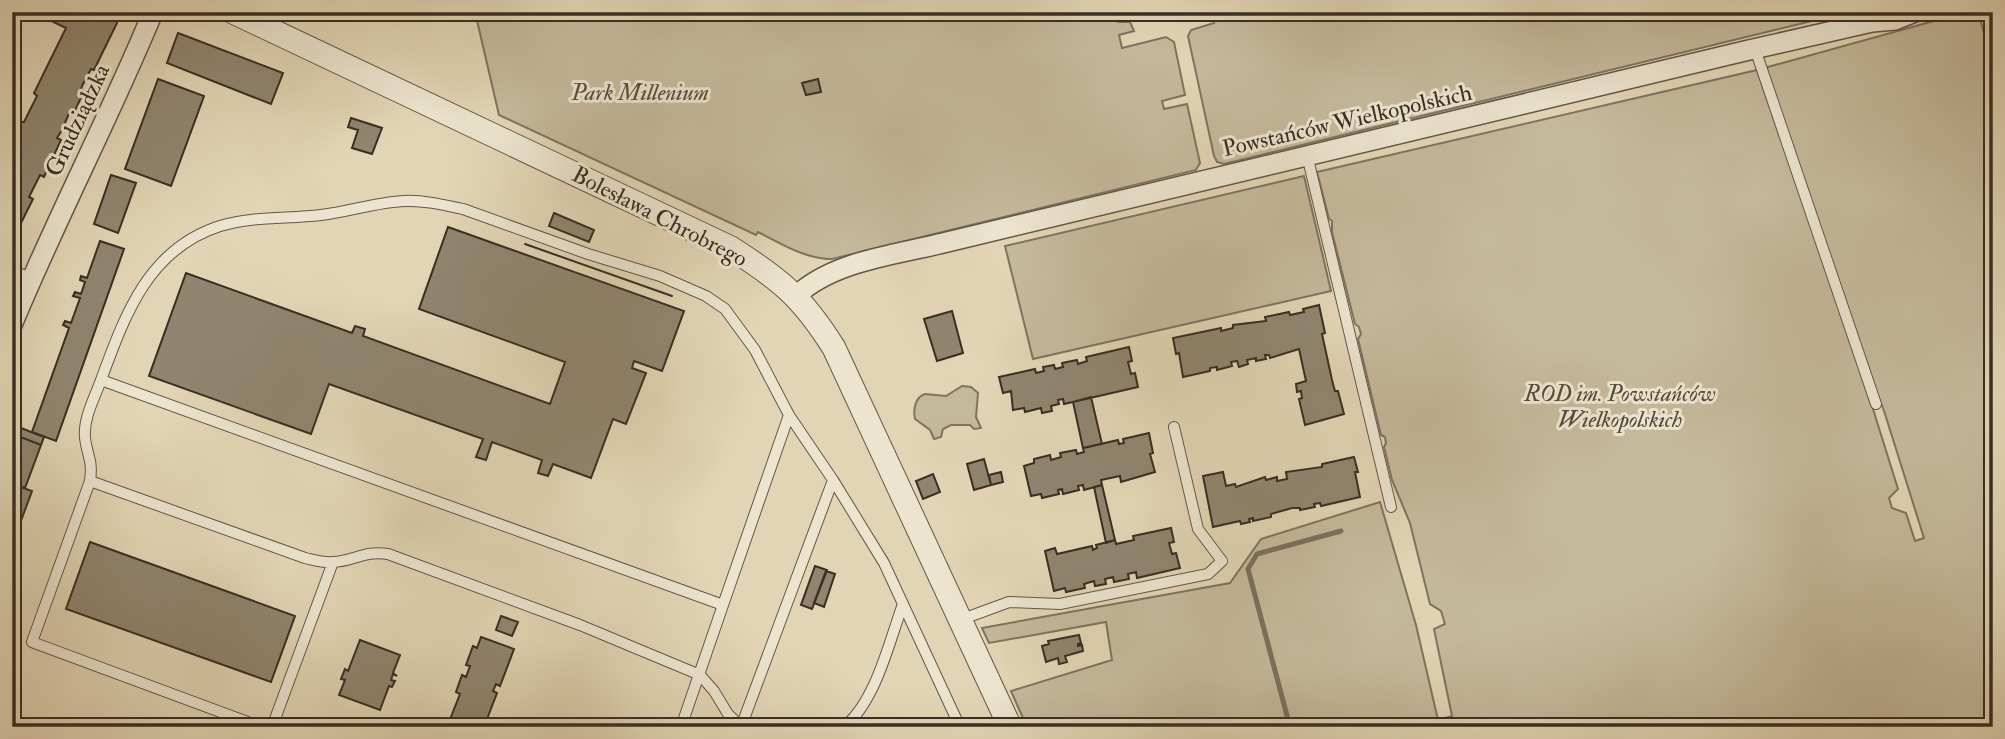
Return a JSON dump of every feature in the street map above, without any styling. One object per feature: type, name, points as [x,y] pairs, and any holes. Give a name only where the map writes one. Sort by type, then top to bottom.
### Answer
[{"type":"street","name":"Grudziądzka","points":[[12,325],[153,12]]},
{"type":"street","name":"Bolesława Chrobrego","points":[[233,12],[731,248],[778,280],[796,296],[815,318],[834,348],[1010,727]]},
{"type":"street","name":"Powstańców Wielkopolskich","points":[[796,296],[812,282],[843,268],[1755,49],[1872,22],[1895,20],[1915,12]]},
{"type":"lane","points":[[1755,49],[1876,404]]},
{"type":"lane","points":[[1307,155],[1391,507]]},
{"type":"lane","points":[[261,727],[32,642],[90,481],[92,465],[85,441],[85,429],[128,313],[144,284],[165,257],[192,238],[222,226],[254,220],[323,215],[407,201],[436,203],[463,209],[588,254],[660,276],[706,296],[725,309],[755,350],[789,415],[833,480],[884,564],[960,727]]},
{"type":"lane","points":[[12,271],[32,278]]},
{"type":"lane","points":[[102,380],[723,605]]},
{"type":"lane","points":[[681,727],[789,415]]},
{"type":"lane","points":[[960,620],[1009,602],[1060,604],[1208,574],[1222,561],[1198,530],[1174,427]]},
{"type":"lane","points":[[90,481],[305,558],[333,562],[375,551],[388,554],[580,625],[700,675],[728,714],[741,727],[833,480]]},
{"type":"lane","points":[[272,727],[333,562]]},
{"type":"lane","points":[[844,727],[854,719],[866,702],[903,604]]},
{"type":"green space","name":"Park Millenium","points":[[475,12],[1116,12],[1118,22],[1130,22],[1134,31],[1119,35],[1122,48],[1166,37],[1174,42],[1185,95],[1162,101],[1164,109],[1187,104],[1200,163],[1196,170],[832,259],[812,256],[758,232],[756,235],[499,115]]},
{"type":"green space","points":[[1212,12],[1845,13],[1224,164],[1217,162],[1214,156],[1188,36],[1191,30],[1214,23]]},
{"type":"green space","name":"ROD im. Powstańców Wielkopolskich","points":[[1966,12],[1978,12],[1993,65],[1993,727],[1027,727],[1011,691],[1112,660],[1106,622],[989,643],[982,628],[1230,583],[1261,539],[1380,502],[1416,625],[1438,720],[1452,716],[1434,629],[1445,624],[1441,611],[1430,604],[1410,523],[1392,480],[1384,447],[1385,437],[1381,435],[1358,339],[1361,334],[1355,324],[1332,232],[1332,221],[1329,219],[1317,172],[1757,70]],"holes":[[[1882,405],[1924,538],[1915,541],[1906,513],[1892,508],[1889,498],[1898,489],[1873,409]]]},
{"type":"green space","points":[[1304,176],[1331,291],[1033,359],[1005,246]]},
{"type":"green space","points":[[962,386],[971,387],[978,393],[976,417],[981,428],[951,425],[943,429],[941,437],[934,439],[930,430],[915,419],[917,401],[925,394],[946,396]]},
{"type":"building","points":[[33,12],[113,12],[117,23],[94,70],[91,69],[82,86],[84,91],[74,113],[70,111],[57,138],[61,140],[44,177],[40,175],[29,197],[33,199],[19,227],[12,225],[12,142],[20,122],[24,122],[37,96],[34,93],[66,28]]},
{"type":"building","points":[[178,33],[283,73],[271,104],[167,63]]},
{"type":"building","points":[[158,79],[204,96],[171,186],[125,169]]},
{"type":"building","points":[[818,79],[821,92],[806,95],[802,83]]},
{"type":"building","points":[[351,118],[382,128],[372,154],[352,148],[358,130],[348,127]]},
{"type":"building","points":[[111,175],[136,183],[118,233],[94,224]]},
{"type":"building","points":[[554,213],[594,230],[589,242],[549,226]]},
{"type":"building","points":[[448,227],[684,311],[662,371],[634,361],[632,368],[646,373],[626,424],[613,419],[591,478],[553,464],[548,476],[538,473],[542,460],[492,442],[486,460],[476,457],[483,439],[329,384],[311,434],[149,376],[186,273],[352,333],[355,326],[365,329],[363,336],[550,404],[565,362],[419,309]]},
{"type":"building","points":[[100,241],[124,249],[56,441],[32,432],[69,328],[63,325],[65,321],[71,323],[80,298],[73,296],[75,292],[81,294],[85,282],[80,280],[81,276],[87,278]]},
{"type":"building","points":[[1319,305],[1332,380],[1344,414],[1305,425],[1299,399],[1302,398],[1301,391],[1297,392],[1296,384],[1306,381],[1299,349],[1270,358],[1265,355],[1266,359],[1247,360],[1248,364],[1239,367],[1237,361],[1231,362],[1232,366],[1217,370],[1217,367],[1210,368],[1210,371],[1183,377],[1173,338],[1266,321],[1265,317],[1304,312],[1303,309]]},
{"type":"building","points":[[952,311],[963,353],[937,361],[924,319]]},
{"type":"building","points":[[1129,347],[1132,361],[1128,362],[1131,374],[1135,373],[1138,387],[1064,404],[1063,399],[1058,400],[1059,404],[1051,406],[1052,411],[1042,413],[1041,408],[1025,412],[1024,408],[1013,410],[1011,391],[1003,393],[999,377],[1035,369],[1036,373],[1044,371],[1043,367],[1054,365],[1055,369],[1063,367],[1062,363],[1077,360],[1078,364],[1087,361],[1086,357]]},
{"type":"building","points":[[1091,397],[1102,444],[1083,448],[1073,402]]},
{"type":"building","points":[[21,428],[44,437],[41,445],[18,436]]},
{"type":"building","points":[[1149,433],[1153,453],[1150,454],[1155,472],[1121,482],[1120,476],[1101,480],[1102,485],[1084,490],[1083,485],[1078,486],[1079,490],[1063,494],[1062,489],[1058,490],[1059,494],[1042,498],[1041,494],[1031,496],[1024,466],[1034,463],[1034,459],[1050,455],[1051,460],[1061,457],[1060,453],[1076,450],[1077,454],[1084,452],[1083,448],[1118,440],[1119,444],[1124,443],[1123,439]]},
{"type":"building","points":[[18,436],[41,445],[25,488],[12,484],[12,452]]},
{"type":"building","points":[[1354,457],[1360,497],[1321,506],[1320,503],[1314,504],[1315,507],[1300,510],[1292,508],[1271,514],[1271,517],[1213,527],[1203,476],[1223,472],[1226,486],[1235,484],[1236,487],[1265,477],[1266,480],[1277,477],[1277,481],[1287,479],[1286,472],[1322,467],[1322,464]]},
{"type":"building","points":[[984,459],[991,485],[974,490],[967,464]]},
{"type":"building","points":[[1001,472],[1003,482],[991,485],[989,475]]},
{"type":"building","points":[[933,474],[940,492],[923,499],[916,481]]},
{"type":"building","points":[[12,484],[32,491],[12,545]]},
{"type":"building","points":[[1102,485],[1115,540],[1106,543],[1094,487]]},
{"type":"building","points":[[1171,528],[1174,542],[1169,543],[1172,554],[1176,553],[1180,568],[1137,578],[1136,572],[1128,574],[1129,579],[1114,582],[1113,577],[1105,579],[1106,584],[1095,586],[1094,581],[1084,584],[1085,588],[1066,592],[1065,588],[1054,591],[1045,551],[1055,548],[1057,554],[1092,546],[1093,550],[1097,548],[1096,545],[1115,540],[1116,544],[1134,540],[1133,536]]},
{"type":"building","points":[[90,542],[295,616],[271,682],[66,609]]},
{"type":"building","points":[[815,566],[827,570],[812,609],[801,605]]},
{"type":"building","points":[[826,571],[835,574],[824,607],[814,603]]},
{"type":"building","points":[[501,616],[518,622],[512,636],[496,630]]},
{"type":"building","points":[[1079,635],[1081,643],[1078,646],[1082,645],[1083,651],[1065,656],[1067,662],[1059,664],[1058,658],[1046,662],[1042,646],[1049,644],[1048,641]]},
{"type":"building","points":[[481,637],[514,649],[500,686],[496,684],[493,691],[497,693],[484,727],[447,727],[460,694],[456,692],[462,675],[466,677],[470,666],[466,665],[473,646],[477,648]]},
{"type":"building","points":[[360,640],[400,655],[393,673],[397,676],[393,674],[391,680],[395,681],[392,687],[389,686],[380,710],[339,695],[345,680],[341,679],[345,669],[348,671]]},
{"type":"waterway","points":[[1290,727],[1248,569],[1257,554],[1341,531]]},
{"type":"tram line","points":[[525,244],[672,296]]}]
